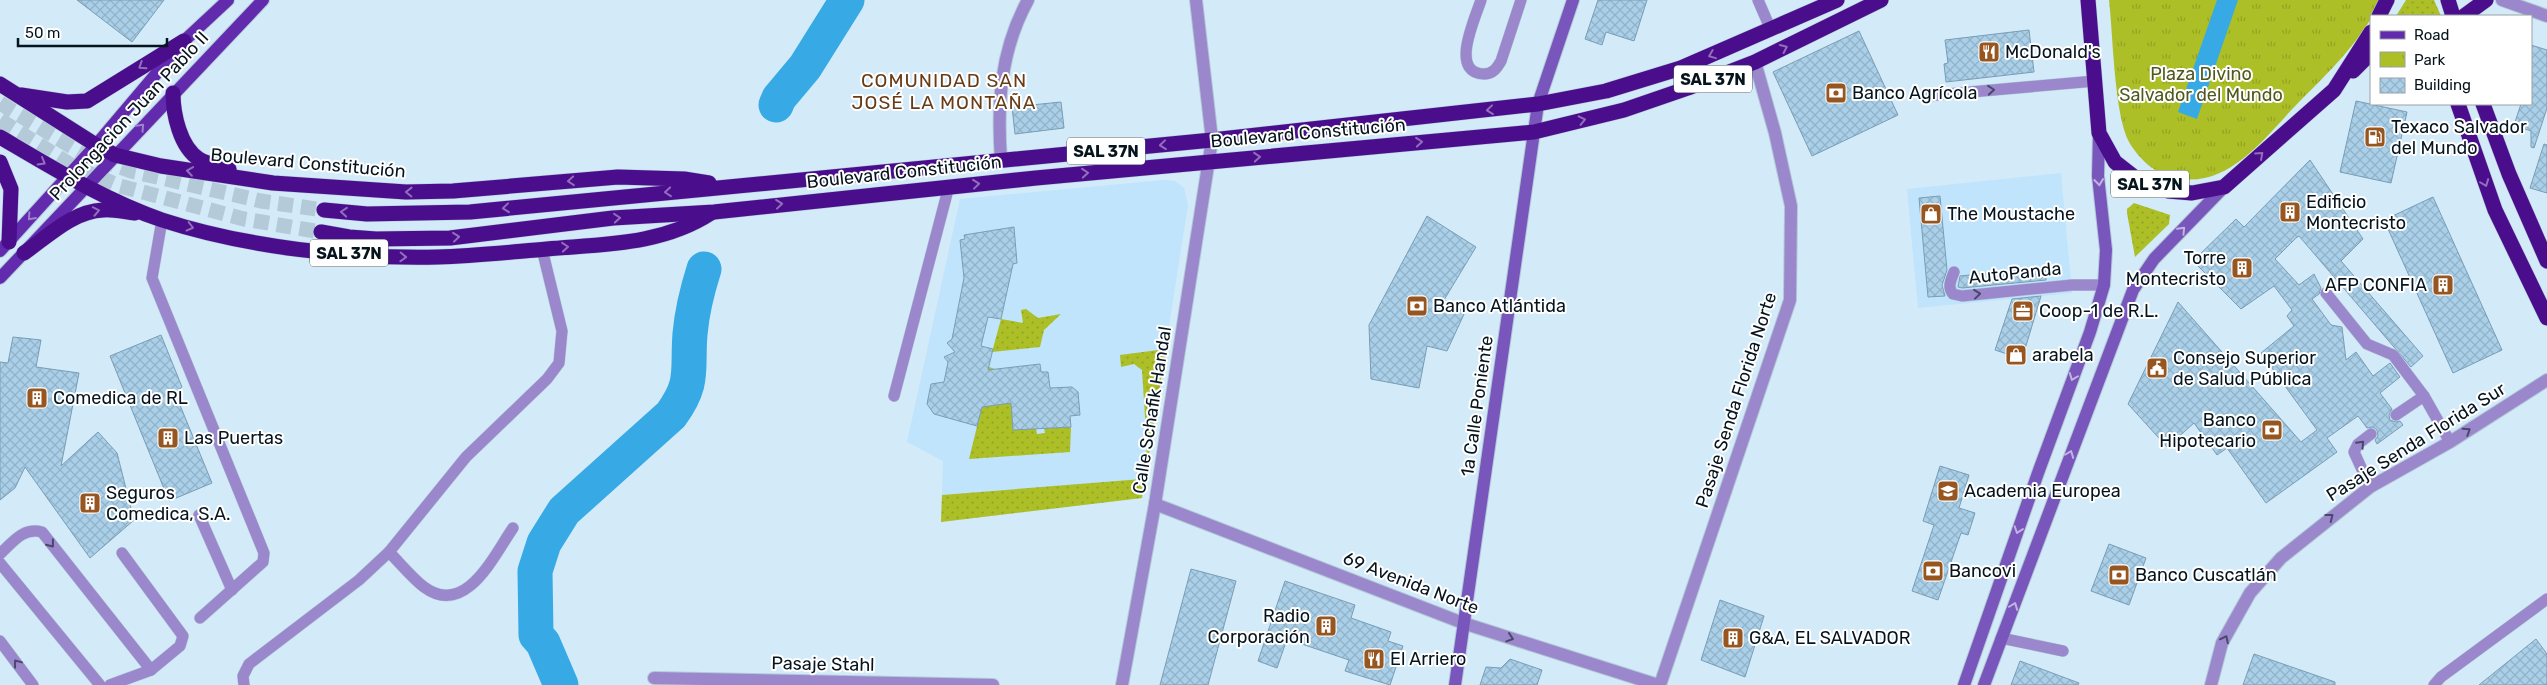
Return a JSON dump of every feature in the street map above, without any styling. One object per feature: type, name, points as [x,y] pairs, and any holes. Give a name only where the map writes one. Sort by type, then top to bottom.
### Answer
[{"type":"highway","name":"Boulevard Constitución","points":[[324,210],[367,214],[470,212],[1212,140],[1538,104],[1606,91],[1681,68],[1837,0]]},
{"type":"highway","name":"Boulevard Constitución","points":[[320,232],[376,239],[450,238],[613,218],[714,212],[949,186],[1534,132],[1624,110],[1755,62],[1881,0]]},
{"type":"highway","name":"SAL 37N","points":[[2088,0],[2099,133],[2115,162],[2138,180],[2168,191],[2192,192],[2224,187]]},
{"type":"highway","points":[[2380,15],[2387,0]]},
{"type":"highway","points":[[2448,0],[2453,15]]},
{"type":"highway","points":[[2465,15],[2486,0]]},
{"type":"highway","points":[[2334,90],[2370,34]]},
{"type":"highway","points":[[14,94],[67,102],[87,101],[184,41]]},
{"type":"highway","points":[[2224,187],[2334,90],[2370,54]]},
{"type":"highway","name":"Boulevard Constitución","points":[[0,84],[115,155],[161,166],[273,183],[415,192],[640,177],[684,179],[724,186]]},
{"type":"highway","points":[[173,93],[172,112],[182,138],[199,159],[273,183]]},
{"type":"highway","points":[[2458,105],[2495,210],[2547,318]]},
{"type":"highway","points":[[2483,105],[2547,261]]},
{"type":"highway","name":"Boulevard Constitución","points":[[0,137],[87,186],[156,217],[268,244],[367,255],[438,257],[631,241],[665,235],[691,226],[714,212]]},
{"type":"highway","points":[[0,162],[11,189],[4,247]]},
{"type":"highway","points":[[24,253],[72,219],[86,213],[103,210],[156,217]]},
{"type":"main road","name":"Prolongacion Juan Pablo II","points":[[4,247],[96,145],[184,41],[228,0]]},
{"type":"main road","name":"Prolongacion Juan Pablo II","points":[[0,278],[263,0]]},
{"type":"main road","points":[[1538,104],[1573,0]]},
{"type":"main road","name":"1a Calle Poniente","points":[[1455,685],[1538,104]]},
{"type":"main road","points":[[1964,685],[2038,473],[2090,332],[2104,285],[2106,250],[2098,176],[2099,133]]},
{"type":"main road","points":[[1984,685],[2133,290],[2154,259],[2224,187]]},
{"type":"street","points":[[1001,161],[998,120],[1003,70],[1012,36],[1028,0]]},
{"type":"street","name":"Calle Schafik Handal","points":[[1122,685],[1155,504],[1212,140],[1196,0]]},
{"type":"street","points":[[2502,0],[2547,16]]},
{"type":"street","name":"Pasaje Senda Florida Norte","points":[[1659,685],[1790,300],[1792,206],[1775,133],[1755,62]]},
{"type":"street","name":"Pasaje Senda Florida Sur","points":[[2211,685],[2222,643],[2250,592],[2281,558],[2370,487],[2450,442],[2547,380]]},
{"type":"street","name":"69 Avenida Norte","points":[[1155,504],[1463,623],[1659,685]]},
{"type":"street","name":"Pasaje Stahl","points":[[654,678],[993,685]]},
{"type":"lane","points":[[1481,0],[1465,53],[1466,64],[1470,69],[1477,73],[1487,74],[1497,68],[1501,61],[1521,0]]},
{"type":"lane","points":[[1758,0],[1771,30]]},
{"type":"lane","points":[[1925,96],[2095,81]]},
{"type":"lane","points":[[894,396],[949,186]]},
{"type":"lane","points":[[156,217],[152,278],[264,553],[263,562],[200,618]]},
{"type":"lane","points":[[244,685],[243,676],[248,664],[359,580],[389,552],[466,457],[547,379],[559,363],[562,331],[542,249]]},
{"type":"lane","name":"AutoPanda","points":[[1954,272],[1949,286],[1953,294],[1958,296],[2072,285],[2104,285]]},
{"type":"lane","points":[[2326,293],[2367,344],[2393,355],[2424,396],[2450,442]]},
{"type":"lane","points":[[2396,415],[2424,396]]},
{"type":"lane","points":[[2370,487],[2354,452],[2358,444],[2371,434]]},
{"type":"lane","points":[[199,515],[232,590]]},
{"type":"lane","points":[[389,552],[425,588],[439,594],[456,596],[474,585],[513,528]]},
{"type":"lane","points":[[0,554],[22,533],[33,529],[42,532],[151,670]]},
{"type":"lane","points":[[110,685],[151,670],[180,646],[183,636],[122,553]]},
{"type":"lane","points":[[0,563],[100,685]]},
{"type":"lane","points":[[2434,685],[2441,677],[2547,599]]},
{"type":"lane","points":[[2001,638],[2063,651]]},
{"type":"lane","points":[[0,641],[33,685]]},
{"type":"shaded area","points":[[2061,173],[2072,293],[1918,308],[1907,189]]},
{"type":"shaded area","points":[[1164,180],[1175,181],[1184,188],[1188,205],[1142,498],[941,522],[943,461],[907,442],[960,199]]},
{"type":"green space","name":"Plaza Divino Salvador del Mundo","points":[[2109,0],[2381,0],[2373,15],[2370,15],[2370,20],[2365,28],[2322,79],[2244,158],[2212,176],[2194,179],[2175,178],[2161,173],[2143,160],[2129,142],[2124,129],[2115,73]]},
{"type":"green space","points":[[2406,0],[2434,0],[2441,15],[2397,15]]},
{"type":"green space","points":[[2134,203],[2170,215],[2169,224],[2135,257],[2127,213],[2127,209]]},
{"type":"green space","points":[[1026,309],[1038,318],[1061,314],[1044,330],[1040,347],[992,352],[1001,319],[1023,323],[1021,310]]},
{"type":"green space","points":[[1166,349],[1142,498],[941,522],[942,495],[1142,479],[1147,448],[1142,370],[1134,364],[1121,367],[1120,355]]},
{"type":"green space","points":[[989,367],[995,369],[1000,404],[1011,403],[1014,430],[1036,428],[1037,434],[1045,433],[1044,428],[1071,427],[1070,452],[969,459],[987,386],[973,383]]},
{"type":"water","points":[[2217,0],[2238,0],[2197,119],[2178,112]]},
{"type":"building","points":[[77,0],[164,0],[132,42]]},
{"type":"building","points":[[1598,0],[1647,0],[1634,41],[1606,32],[1602,45],[1585,39]]},
{"type":"building","name":"McDonald's","points":[[2029,30],[2034,72],[1946,82],[1944,64],[1948,63],[1945,40]]},
{"type":"building","name":"Banco Agrícola","points":[[1859,31],[1898,115],[1812,156],[1773,72]]},
{"type":"building","points":[[2532,45],[2547,50],[2547,108],[2534,148],[2531,147],[2531,131],[2514,125],[2521,105],[2532,105]]},
{"type":"building","name":"Texaco Salvador del Mundo","points":[[2356,101],[2407,112],[2391,183],[2340,172]]},
{"type":"building","points":[[1061,102],[1064,128],[1015,134],[1012,107]]},
{"type":"building","points":[[2544,144],[2547,145],[2547,193],[2530,188]]},
{"type":"building","points":[[2310,160],[2363,239],[2341,261],[2423,356],[2411,367],[2299,236],[2296,238],[2275,259],[2299,285],[2314,274],[2321,288],[2319,294],[2312,299],[2331,325],[2342,327],[2346,360],[2356,352],[2373,376],[2390,363],[2400,377],[2380,393],[2392,409],[2389,415],[2390,420],[2400,421],[2403,425],[2377,444],[2375,440],[2378,436],[2377,430],[2373,427],[2367,428],[2358,416],[2327,438],[2337,452],[2266,503],[2227,448],[2217,455],[2194,423],[2167,447],[2128,404],[2178,302],[2301,442],[2317,430],[2261,353],[2294,326],[2287,316],[2292,310],[2274,286],[2241,309],[2193,261],[2236,219],[2244,227]]},
{"type":"building","points":[[1940,196],[1947,270],[1942,285],[1945,296],[1928,297],[1919,198]]},
{"type":"building","name":"AFP CONFIA","points":[[2433,197],[2502,350],[2453,373],[2384,220]]},
{"type":"building","name":"Banco Atlántida","points":[[1427,216],[1476,247],[1444,300],[1465,312],[1447,351],[1427,346],[1419,388],[1371,379],[1369,325]]},
{"type":"building","points":[[1014,227],[1017,263],[1013,264],[1001,319],[988,317],[981,346],[993,349],[988,370],[1040,364],[1041,372],[1048,372],[1050,388],[1072,387],[1078,392],[1080,415],[1070,416],[1071,427],[1013,430],[1011,403],[982,407],[977,426],[934,414],[927,404],[931,384],[944,382],[948,362],[944,357],[955,352],[947,343],[952,339],[964,278],[960,240],[965,239],[964,235]]},
{"type":"building","points":[[2045,267],[2046,280],[1958,287],[1960,276]]},
{"type":"building","points":[[2041,296],[2022,359],[1995,350],[2012,299]]},
{"type":"building","name":"Las Puertas","points":[[161,335],[182,387],[175,393],[212,483],[169,501],[110,356]]},
{"type":"building","points":[[13,337],[41,340],[36,367],[79,373],[61,466],[98,432],[117,453],[134,520],[90,558],[25,467],[15,488],[0,500],[0,362],[8,363]]},
{"type":"building","points":[[1940,466],[1969,475],[1959,508],[1975,513],[1968,535],[1961,533],[1938,600],[1912,591],[1934,525],[1923,521]]},
{"type":"building","name":"Banco Cuscatlán","points":[[2109,544],[2146,558],[2129,605],[2091,591]]},
{"type":"building","points":[[1191,569],[1236,581],[1208,685],[1160,685]]},
{"type":"building","points":[[1285,581],[1355,605],[1351,618],[1391,632],[1388,641],[1403,646],[1390,685],[1345,671],[1349,660],[1287,639],[1277,668],[1258,661]]},
{"type":"building","name":"G&A, EL SALVADOR","points":[[1720,600],[1764,616],[1745,677],[1701,660]]},
{"type":"building","points":[[2536,639],[2547,654],[2547,685],[2479,685]]},
{"type":"building","points":[[2254,654],[2335,682],[2335,685],[2243,685]]},
{"type":"building","points":[[1510,659],[1542,670],[1537,685],[1480,685],[1486,667],[1501,668]]},
{"type":"building","points":[[2020,661],[2079,683],[2078,685],[2011,685]]},
{"type":"waterway","points":[[776,105],[779,98],[805,67],[847,0]]},
{"type":"waterway","points":[[561,685],[543,643],[536,635],[535,571],[544,543],[564,511],[671,415],[679,404],[687,385],[692,317],[704,269]]},
{"type":"tunnel","points":[[0,103],[82,153],[131,171],[261,201],[324,210]]},
{"type":"tunnel","points":[[0,120],[74,167],[120,186],[244,219],[321,232]]},
{"type":"place","name":"McDonald's","points":[[1989,52]]},
{"type":"place","name":"Banco Agrícola","points":[[1836,93]]},
{"type":"place","name":"Texaco Salvador del Mundo","points":[[2375,137]]},
{"type":"place","name":"Edificio Montecristo","points":[[2290,212]]},
{"type":"place","name":"The Moustache","points":[[1931,214]]},
{"type":"place","name":"Torre Montecristo","points":[[2242,268]]},
{"type":"place","name":"AFP CONFIA","points":[[2443,285]]},
{"type":"place","name":"Banco Atlántida","points":[[1417,306]]},
{"type":"place","name":"Coop-1 de R.L.","points":[[2023,311]]},
{"type":"place","name":"arabela","points":[[2016,355]]},
{"type":"place","name":"Consejo Superior de Salud Pública","points":[[2157,368]]},
{"type":"place","name":"Comedica de RL","points":[[37,398]]},
{"type":"place","name":"Banco Hipotecario","points":[[2272,430]]},
{"type":"place","name":"Las Puertas","points":[[168,438]]},
{"type":"place","name":"Academia Europea","points":[[1948,491]]},
{"type":"place","name":"Seguros Comedica, S.A.","points":[[90,503]]},
{"type":"place","name":"Bancovi","points":[[1933,571]]},
{"type":"place","name":"Banco Cuscatlán","points":[[2119,575]]},
{"type":"place","name":"Radio Corporación","points":[[1326,626]]},
{"type":"place","name":"G&A, EL SALVADOR","points":[[1733,638]]},
{"type":"place","name":"El Arriero","points":[[1374,659]]},
{"type":"district","name":"COMUNIDAD SAN JOSÉ LA MONTAÑA","points":[[944,91]]}]
